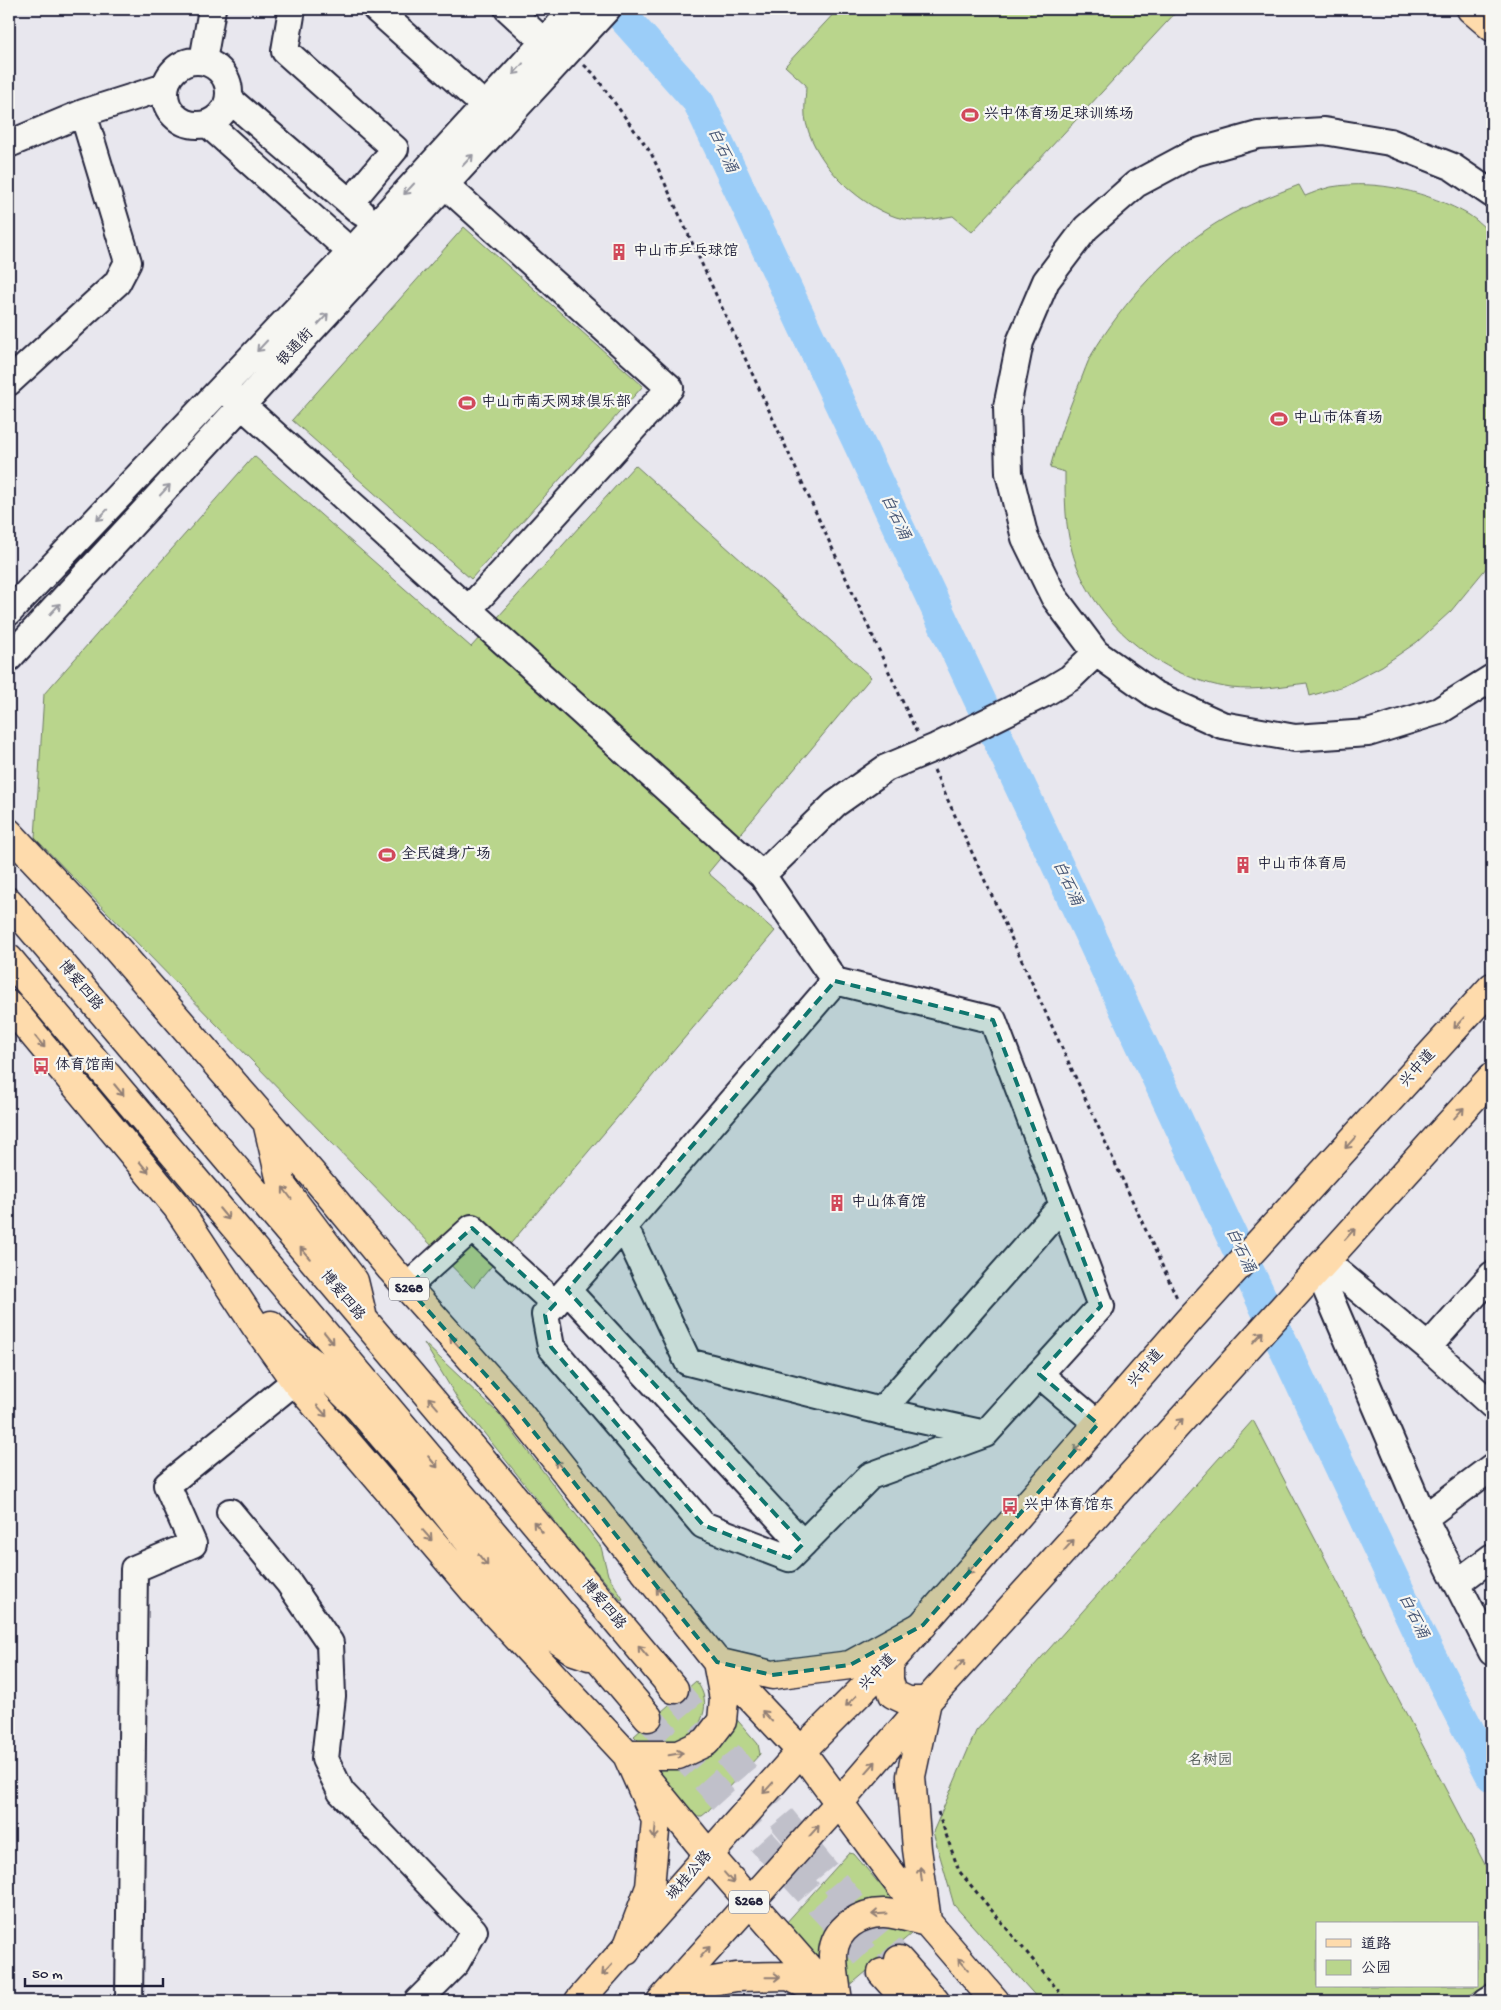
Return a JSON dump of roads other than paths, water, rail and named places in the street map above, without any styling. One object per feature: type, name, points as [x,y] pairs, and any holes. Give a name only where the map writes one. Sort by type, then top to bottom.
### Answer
[{"type":"main road","points":[[1471,9],[1492,27]]},
{"type":"main road","name":"S268","points":[[9,833],[103,933],[267,1121],[407,1287],[510,1402],[717,1662],[801,1751],[839,1804],[667,1995]]},
{"type":"main road","name":"博爱四路","points":[[9,902],[674,1689]]},
{"type":"main road","points":[[9,959],[648,1717]]},
{"type":"main road","name":"兴中道","points":[[801,1751],[889,1663],[1196,1313],[1492,987]]},
{"type":"main road","name":"S268","points":[[9,1005],[177,1207],[255,1325],[295,1381],[475,1592],[627,1754],[708,1854],[750,1902]]},
{"type":"main road","points":[[995,2001],[927,1922],[839,1804],[927,1701],[1492,1077]]},
{"type":"main road","points":[[267,1121],[282,1186],[354,1281],[364,1322]]},
{"type":"main road","points":[[177,1207],[203,1232],[258,1310],[286,1342],[313,1363],[359,1408],[419,1479],[509,1592],[548,1632],[574,1651],[599,1659]]},
{"type":"main road","points":[[627,1754],[678,1755],[706,1742],[722,1721],[724,1699],[717,1662],[772,1675],[850,1665],[922,1626]]},
{"type":"main road","points":[[889,1663],[889,1680],[893,1694],[908,1701],[927,1701]]},
{"type":"main road","points":[[927,1701],[911,1776],[927,1922]]},
{"type":"main road","name":"城桂公路","points":[[579,2001],[626,1951],[708,1854],[801,1751]]},
{"type":"main road","name":"S268","points":[[626,1951],[650,1887],[656,1820],[627,1754]]},
{"type":"main road","points":[[750,1902],[837,2001]]},
{"type":"main road","points":[[837,2001],[833,1953],[841,1931],[852,1922],[864,1916],[885,1913],[927,1922]]},
{"type":"main road","points":[[907,2001],[891,1966],[936,2001]]},
{"type":"main road","points":[[667,1995],[736,1977],[790,1976],[837,2001]]},
{"type":"street","points":[[203,61],[212,9]]},
{"type":"street","points":[[292,9],[285,51],[395,148],[350,203]]},
{"type":"street","points":[[376,9],[485,106]]},
{"type":"street","points":[[508,9],[544,41]]},
{"type":"street","points":[[572,30],[607,9]]},
{"type":"street","name":"银通街","points":[[9,612],[376,225],[436,177],[485,106],[544,41],[572,30]]},
{"type":"street","name":"银通街","points":[[9,668],[15,651],[243,406],[436,177],[572,30]]},
{"type":"street","points":[[203,61],[212,65],[226,79],[229,99],[222,114],[208,124],[197,126],[176,118],[169,109],[165,98],[165,87],[175,70],[183,64],[203,61]]},
{"type":"street","points":[[9,144],[83,113],[165,87]]},
{"type":"street","points":[[229,99],[376,225]]},
{"type":"street","points":[[9,382],[117,283],[128,262],[83,113]]},
{"type":"street","points":[[208,124],[351,252]]},
{"type":"street","points":[[1492,194],[1451,166],[1390,142],[1324,131],[1258,135],[1194,153],[1136,184],[1086,228],[1046,281],[1020,342],[1007,407],[1009,473],[1025,538],[1054,597],[1096,653],[1154,694],[1222,725],[1295,738],[1368,733],[1439,711],[1492,678]]},
{"type":"street","points":[[436,177],[670,388],[468,610]]},
{"type":"street","points":[[223,388],[762,876],[835,981],[993,1020],[1100,1306],[985,1434],[870,1476],[789,1558],[703,1525],[551,1347],[545,1315],[835,981]]},
{"type":"street","points":[[762,876],[835,804],[886,768],[1015,709],[1070,678],[1096,653]]},
{"type":"street","points":[[881,1411],[1063,1205]]},
{"type":"street","points":[[624,1226],[688,1362],[881,1411],[985,1434]]},
{"type":"street","points":[[407,1287],[472,1228],[561,1297],[803,1544]]},
{"type":"street","points":[[1322,1266],[1428,1347],[1492,1405]]},
{"type":"street","points":[[1322,1266],[1424,1518],[1491,1646]]},
{"type":"street","points":[[1428,1347],[1492,1274]]},
{"type":"street","points":[[1039,1374],[1098,1424]]},
{"type":"street","points":[[129,2001],[134,1569],[193,1544],[167,1485],[295,1381]]},
{"type":"street","points":[[1424,1518],[1492,1467]]},
{"type":"street","points":[[230,1512],[289,1583],[330,1643],[332,1696],[326,1759],[341,1792],[474,1931],[456,1963],[418,2001]]},
{"type":"street","points":[[1457,1583],[1492,1557]]},
{"type":"street","points":[[1487,2001],[1492,1998]]},
{"type":"waterway","name":"白石涌","points":[[616,9],[698,101],[1419,1634],[1492,1776]]},
{"type":"tunnel","points":[[674,1689],[899,1960]]},
{"type":"tunnel","points":[[648,1717],[882,1973]]},
{"type":"place","name":"兴中体育场足球训练场","points":[[970,115]]},
{"type":"place","name":"中山市乒乓球馆","points":[[619,252]]},
{"type":"place","name":"中山市南天网球俱乐部","points":[[467,403]]},
{"type":"place","name":"中山市体育场","points":[[1279,419]]},
{"type":"place","name":"全民健身广场","points":[[387,855]]},
{"type":"place","name":"中山市体育局","points":[[1243,865]]},
{"type":"place","name":"体育馆南","points":[[41,1066]]},
{"type":"place","name":"中山体育馆","points":[[837,1203]]},
{"type":"place","name":"兴中体育馆东","points":[[1010,1506]]},
{"type":"park label","name":"名树园","points":[[1210,1761]]}]
